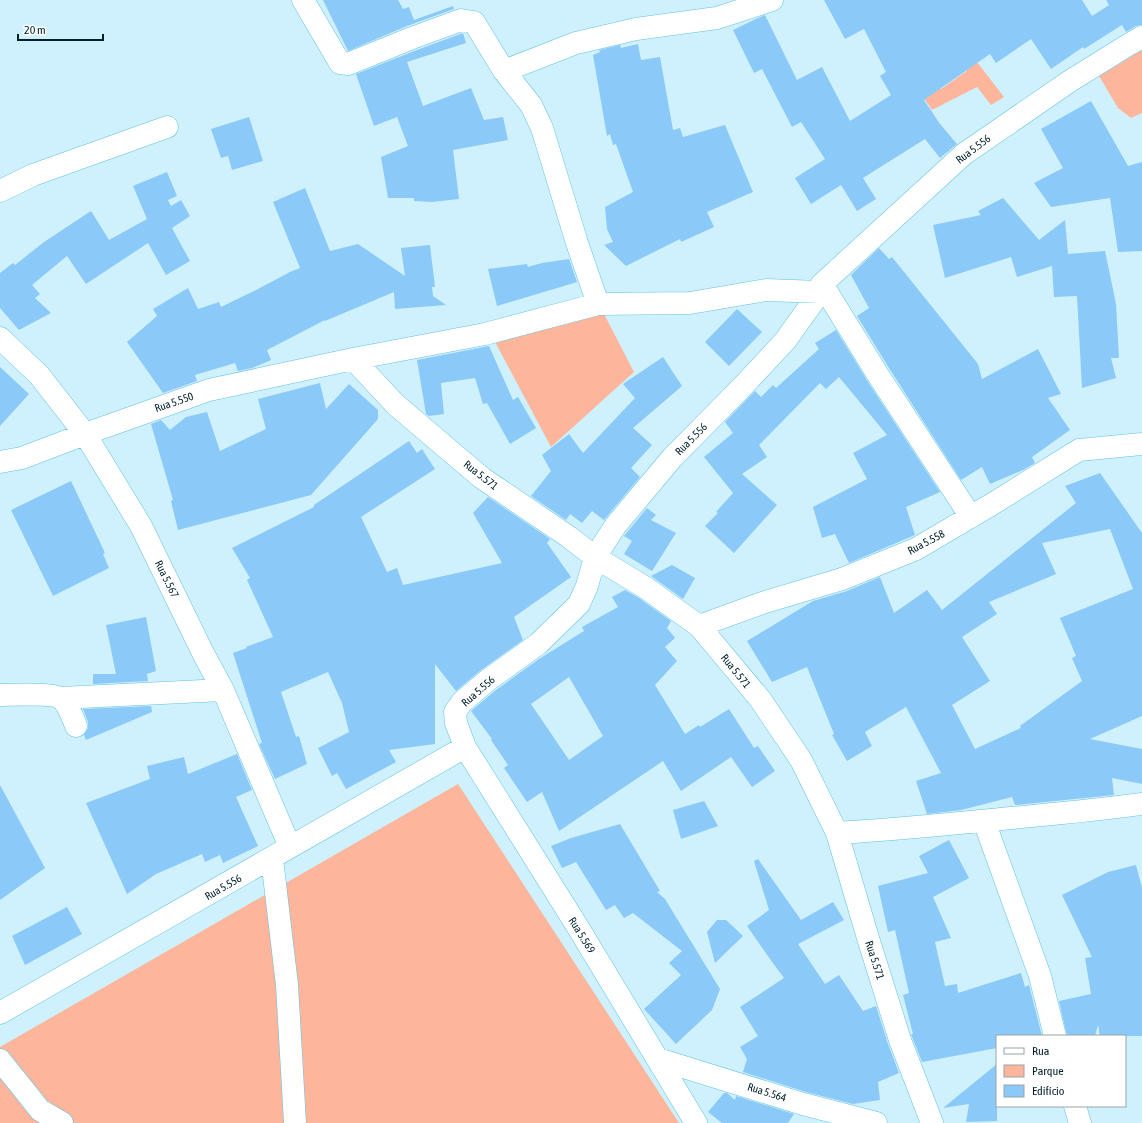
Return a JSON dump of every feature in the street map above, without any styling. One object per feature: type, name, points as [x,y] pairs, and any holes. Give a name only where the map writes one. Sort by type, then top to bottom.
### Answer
[{"type":"street","points":[[303,0],[340,63],[348,64],[412,38],[462,20],[474,22],[504,71],[531,105],[542,128],[577,243],[598,304]]},
{"type":"street","points":[[504,71],[576,43],[636,29],[717,18],[772,0]]},
{"type":"street","name":"Rua 5.556","points":[[0,1013],[272,859],[290,847],[465,747],[456,723],[455,712],[462,702],[488,680],[538,644],[579,604],[587,586],[595,557],[616,524],[672,458],[744,386],[785,342],[821,288],[964,154],[1070,81],[1142,37]]},
{"type":"street","points":[[0,191],[33,175],[167,127]]},
{"type":"street","points":[[821,288],[971,517]]},
{"type":"street","name":"Rua 5.550","points":[[0,462],[22,458],[209,390],[353,359],[485,334],[598,304],[690,303],[766,290],[821,288]]},
{"type":"street","name":"Rua 5.567","points":[[0,338],[39,375],[85,434],[141,526],[203,653],[223,690],[290,847]]},
{"type":"street","name":"Rua 5.571","points":[[353,359],[396,405],[482,478],[595,557],[646,588],[699,626],[760,699],[801,760],[837,833],[900,1040],[932,1123]]},
{"type":"street","name":"Rua 5.558","points":[[699,626],[762,603],[842,579],[916,549],[971,517],[1079,450],[1142,444]]},
{"type":"street","points":[[0,695],[50,696],[61,698],[223,690]]},
{"type":"street","points":[[61,698],[67,705],[76,726]]},
{"type":"street","name":"Rua 5.569","points":[[465,747],[579,930],[696,1123]]},
{"type":"street","points":[[837,833],[881,831],[1097,810],[1142,804]]},
{"type":"street","points":[[984,821],[1040,976],[1055,1035]]},
{"type":"street","points":[[272,859],[287,985],[295,1123]]},
{"type":"street","name":"Rua 5.564","points":[[658,1059],[803,1104],[876,1123]]},
{"type":"street","points":[[0,1060],[40,1110],[62,1123]]},
{"type":"street","points":[[1075,1107],[1080,1123]]},
{"type":"green space","points":[[912,49],[941,89],[967,71],[956,55],[977,62],[1004,97],[991,105],[977,87],[932,110],[900,63]]},
{"type":"green space","points":[[1142,50],[1142,113],[1131,118],[1118,108],[1099,76]]},
{"type":"green space","points":[[582,314],[604,314],[634,372],[551,447],[494,340]]},
{"type":"green space","points":[[458,784],[679,1123],[0,1123],[0,1047]]},
{"type":"building","points":[[323,0],[398,0],[403,9],[409,7],[414,20],[453,6],[454,9],[407,26],[348,51]]},
{"type":"building","points":[[824,0],[1082,0],[1092,16],[1109,5],[1106,0],[1142,0],[1142,25],[1136,26],[1126,32],[1122,25],[1084,49],[1083,47],[1051,69],[1031,39],[996,63],[990,54],[924,100],[940,124],[957,144],[940,158],[925,139],[863,178],[876,199],[857,211],[841,185],[811,204],[795,178],[825,159],[801,122],[792,127],[762,69],[754,73],[733,30],[765,15],[797,80],[822,67],[850,121],[891,95],[880,76],[886,72],[864,29],[845,39]]},
{"type":"building","points":[[463,33],[466,43],[407,62],[423,106],[471,88],[484,120],[503,117],[508,140],[453,150],[459,199],[432,202],[414,201],[414,198],[388,198],[381,157],[408,146],[397,117],[374,126],[356,74]]},
{"type":"building","points":[[638,44],[641,60],[660,57],[673,130],[680,128],[683,137],[725,125],[753,192],[707,212],[714,227],[681,242],[680,239],[626,266],[604,245],[613,242],[607,229],[605,207],[633,192],[616,144],[613,145],[610,134],[607,136],[593,55],[600,52],[599,50],[620,45],[621,48]]},
{"type":"building","points":[[1091,101],[1128,166],[1142,162],[1142,251],[1118,252],[1110,198],[1051,207],[1034,183],[1063,168],[1041,129]]},
{"type":"building","points":[[249,117],[263,161],[232,170],[228,156],[221,158],[211,129]]},
{"type":"building","points":[[167,172],[177,196],[168,200],[171,206],[181,200],[190,216],[172,228],[190,261],[166,275],[148,243],[86,284],[67,256],[32,285],[40,294],[35,298],[51,313],[19,330],[0,308],[0,273],[13,263],[15,265],[44,242],[91,211],[109,240],[147,219],[133,186]]},
{"type":"building","points":[[305,188],[330,251],[358,244],[405,276],[401,248],[430,245],[435,287],[432,287],[433,296],[446,305],[395,309],[394,292],[325,320],[267,350],[271,360],[252,368],[238,371],[235,363],[195,375],[197,381],[163,393],[127,342],[157,316],[153,309],[188,288],[198,309],[219,302],[221,307],[300,268],[273,202]]},
{"type":"building","points":[[1003,198],[1039,240],[1065,220],[1068,254],[1105,251],[1116,304],[1119,358],[1111,358],[1116,378],[1082,388],[1077,296],[1054,297],[1052,266],[1017,277],[1011,257],[945,278],[933,225],[981,215],[978,211]]},
{"type":"building","points":[[879,248],[889,259],[892,257],[978,364],[982,379],[1038,349],[1061,394],[1048,398],[1070,430],[1032,457],[1035,463],[1023,470],[990,484],[982,467],[961,480],[857,316],[869,308],[851,275]]},
{"type":"building","points":[[569,259],[577,282],[497,306],[488,269],[527,264],[528,267],[542,263]]},
{"type":"building","points":[[737,309],[762,332],[729,366],[705,342]]},
{"type":"building","points":[[836,330],[940,492],[906,507],[915,535],[849,563],[835,534],[822,538],[813,507],[867,479],[853,453],[887,435],[839,377],[826,389],[820,383],[759,445],[767,457],[742,474],[777,505],[734,553],[705,526],[718,513],[716,512],[733,493],[704,457],[733,433],[725,422],[755,391],[761,397],[773,385],[776,388],[819,349],[815,343]]},
{"type":"building","points":[[489,346],[513,400],[518,397],[536,428],[510,444],[487,403],[483,404],[475,378],[441,383],[444,414],[429,416],[426,414],[417,360]]},
{"type":"building","points":[[663,357],[682,386],[633,428],[652,445],[631,468],[640,477],[604,520],[592,511],[582,523],[570,514],[566,520],[531,496],[551,471],[542,455],[569,434],[583,453],[635,398],[623,384]]},
{"type":"building","points":[[0,367],[29,394],[0,426]]},
{"type":"building","points":[[320,383],[326,409],[349,384],[378,410],[378,419],[311,495],[178,530],[171,501],[173,500],[151,424],[161,420],[170,430],[186,417],[207,412],[220,451],[266,429],[258,399]]},
{"type":"building","points":[[409,441],[417,453],[422,449],[435,469],[361,517],[387,572],[397,568],[403,585],[502,563],[473,513],[488,497],[550,539],[547,543],[571,577],[514,617],[523,640],[481,670],[456,691],[435,664],[435,744],[389,750],[396,762],[346,789],[337,773],[332,776],[318,748],[349,732],[342,703],[328,672],[281,692],[296,737],[299,736],[307,764],[275,779],[259,744],[262,743],[233,653],[273,637],[247,580],[250,578],[232,548],[314,507],[314,505]]},
{"type":"building","points":[[1100,473],[1142,533],[1142,716],[1090,739],[1142,749],[1142,784],[1112,778],[1114,795],[1015,805],[1012,797],[961,810],[927,814],[916,781],[941,773],[906,707],[865,732],[872,746],[847,761],[832,735],[834,734],[807,667],[772,682],[747,641],[813,601],[847,591],[880,577],[894,613],[927,590],[942,610],[1076,503],[1065,486]],"holes":[[[1110,529],[1133,589],[1060,618],[1076,656],[1072,658],[1082,681],[1020,726],[1021,728],[975,749],[952,705],[990,681],[962,637],[997,614],[989,602],[1056,574],[1042,543]]]},
{"type":"building","points":[[71,481],[105,553],[103,554],[109,568],[53,596],[11,510]]},
{"type":"building","points":[[647,508],[656,515],[651,520],[676,533],[652,571],[624,554],[632,541],[624,536]]},
{"type":"building","points":[[672,565],[695,578],[683,599],[651,576]]},
{"type":"building","points":[[625,590],[671,621],[667,628],[675,638],[665,647],[677,661],[655,685],[685,734],[699,725],[700,727],[729,709],[754,748],[758,746],[775,771],[752,787],[731,757],[681,791],[663,761],[559,831],[542,792],[527,802],[504,768],[508,765],[491,740],[492,739],[471,711],[496,690],[539,659],[584,631],[582,627],[618,607],[612,597]],"holes":[[[569,677],[603,736],[569,760],[531,704]]]},
{"type":"building","points":[[146,617],[156,671],[147,674],[148,681],[93,684],[93,674],[116,674],[106,625]]},
{"type":"building","points":[[151,706],[152,712],[86,740],[84,735],[88,728],[88,722],[83,709]]},
{"type":"building","points":[[237,754],[252,790],[236,797],[258,846],[223,863],[220,855],[205,862],[202,854],[156,874],[127,894],[86,803],[150,779],[147,766],[184,757],[188,774]]},
{"type":"building","points":[[0,785],[45,868],[0,900]]},
{"type":"building","points":[[704,801],[718,826],[681,839],[673,810]]},
{"type":"building","points":[[620,824],[660,891],[657,892],[665,899],[720,989],[712,1010],[676,1044],[644,1009],[681,975],[669,963],[682,951],[633,913],[624,918],[615,905],[606,910],[576,862],[562,868],[551,846],[571,838]]},
{"type":"building","points":[[949,840],[969,878],[933,897],[951,938],[935,942],[945,986],[957,984],[958,993],[1021,973],[1025,987],[1029,985],[1042,1035],[996,1035],[996,1048],[922,1062],[911,1034],[913,1034],[903,995],[909,993],[895,930],[888,932],[878,886],[928,873],[919,856]]},
{"type":"building","points":[[758,859],[801,920],[833,902],[844,920],[798,944],[825,984],[839,975],[863,1011],[876,1006],[899,1073],[878,1082],[880,1100],[853,1104],[806,1092],[743,1072],[747,1059],[740,1047],[758,1036],[740,1007],[784,978],[747,926],[769,910],[754,861]]},
{"type":"building","points":[[1136,865],[1142,888],[1142,1036],[1100,1035],[1098,1025],[1095,1035],[1067,1035],[1059,1001],[1091,994],[1085,958],[1092,957],[1062,895],[1108,872]]},
{"type":"building","points":[[67,907],[82,934],[25,965],[12,936]]},
{"type":"building","points":[[717,920],[726,920],[743,936],[715,963],[707,932]]},
{"type":"building","points":[[996,1065],[997,1121],[966,1122],[969,1104],[943,1108]]},
{"type":"building","points":[[724,1093],[727,1093],[735,1100],[736,1096],[794,1114],[788,1123],[722,1123],[708,1112]]}]
